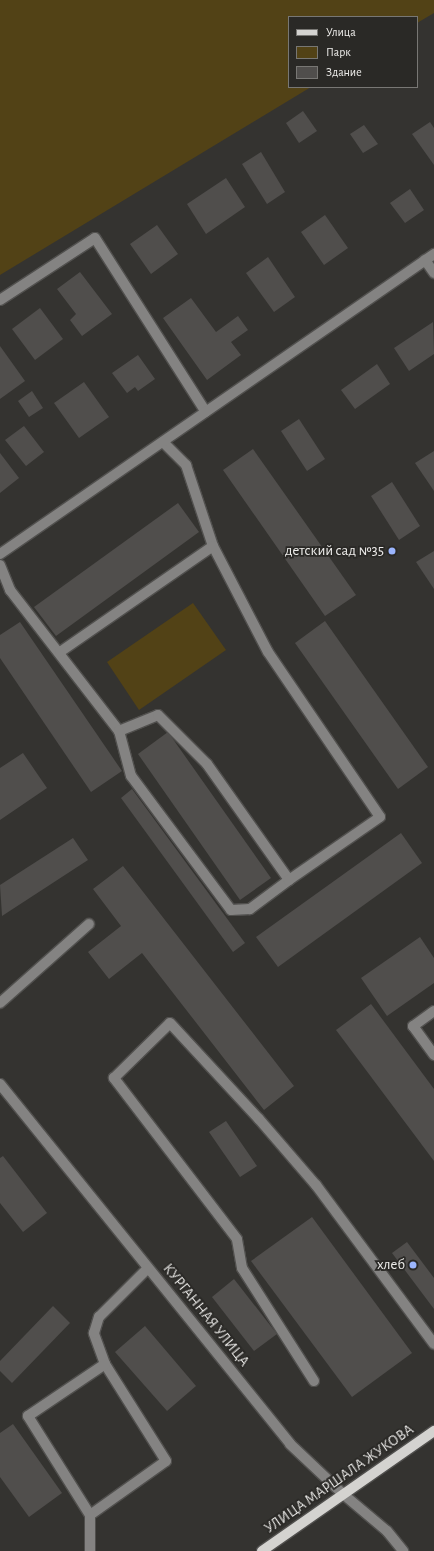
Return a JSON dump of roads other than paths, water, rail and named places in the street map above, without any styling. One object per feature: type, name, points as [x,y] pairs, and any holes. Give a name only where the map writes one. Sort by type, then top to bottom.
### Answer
[{"type":"main road","name":"УЛИЦА МАРШАЛА ЖУКОВА","points":[[262,1551],[434,1431]]},
{"type":"street","points":[[0,300],[94,238],[206,412]]},
{"type":"street","points":[[0,554],[434,254]]},
{"type":"street","points":[[425,260],[434,273]]},
{"type":"street","points":[[0,565],[10,590],[60,652],[119,731],[131,776],[232,910],[250,908],[380,817],[268,652],[213,546],[186,465],[163,442]]},
{"type":"street","points":[[60,652],[213,546]]},
{"type":"street","points":[[119,731],[158,715],[207,764],[288,880]]},
{"type":"street","points":[[0,1003],[89,924]]},
{"type":"street","points":[[434,1010],[413,1026],[434,1055]]},
{"type":"street","points":[[314,1381],[242,1268],[237,1239],[114,1078],[170,1023],[259,1119],[316,1185],[434,1344]]},
{"type":"street","name":"КУРГАННАЯ УЛИЦА","points":[[0,1084],[290,1444],[343,1494],[388,1531],[403,1551]]},
{"type":"street","points":[[90,1515],[166,1461],[105,1364],[94,1333],[99,1317],[148,1268]]},
{"type":"street","points":[[90,1551],[90,1515],[28,1416],[105,1364]]},
{"type":"place","name":"детский сад №35","points":[[392,551]]},
{"type":"place","name":"хлеб","points":[[413,1265]]}]
